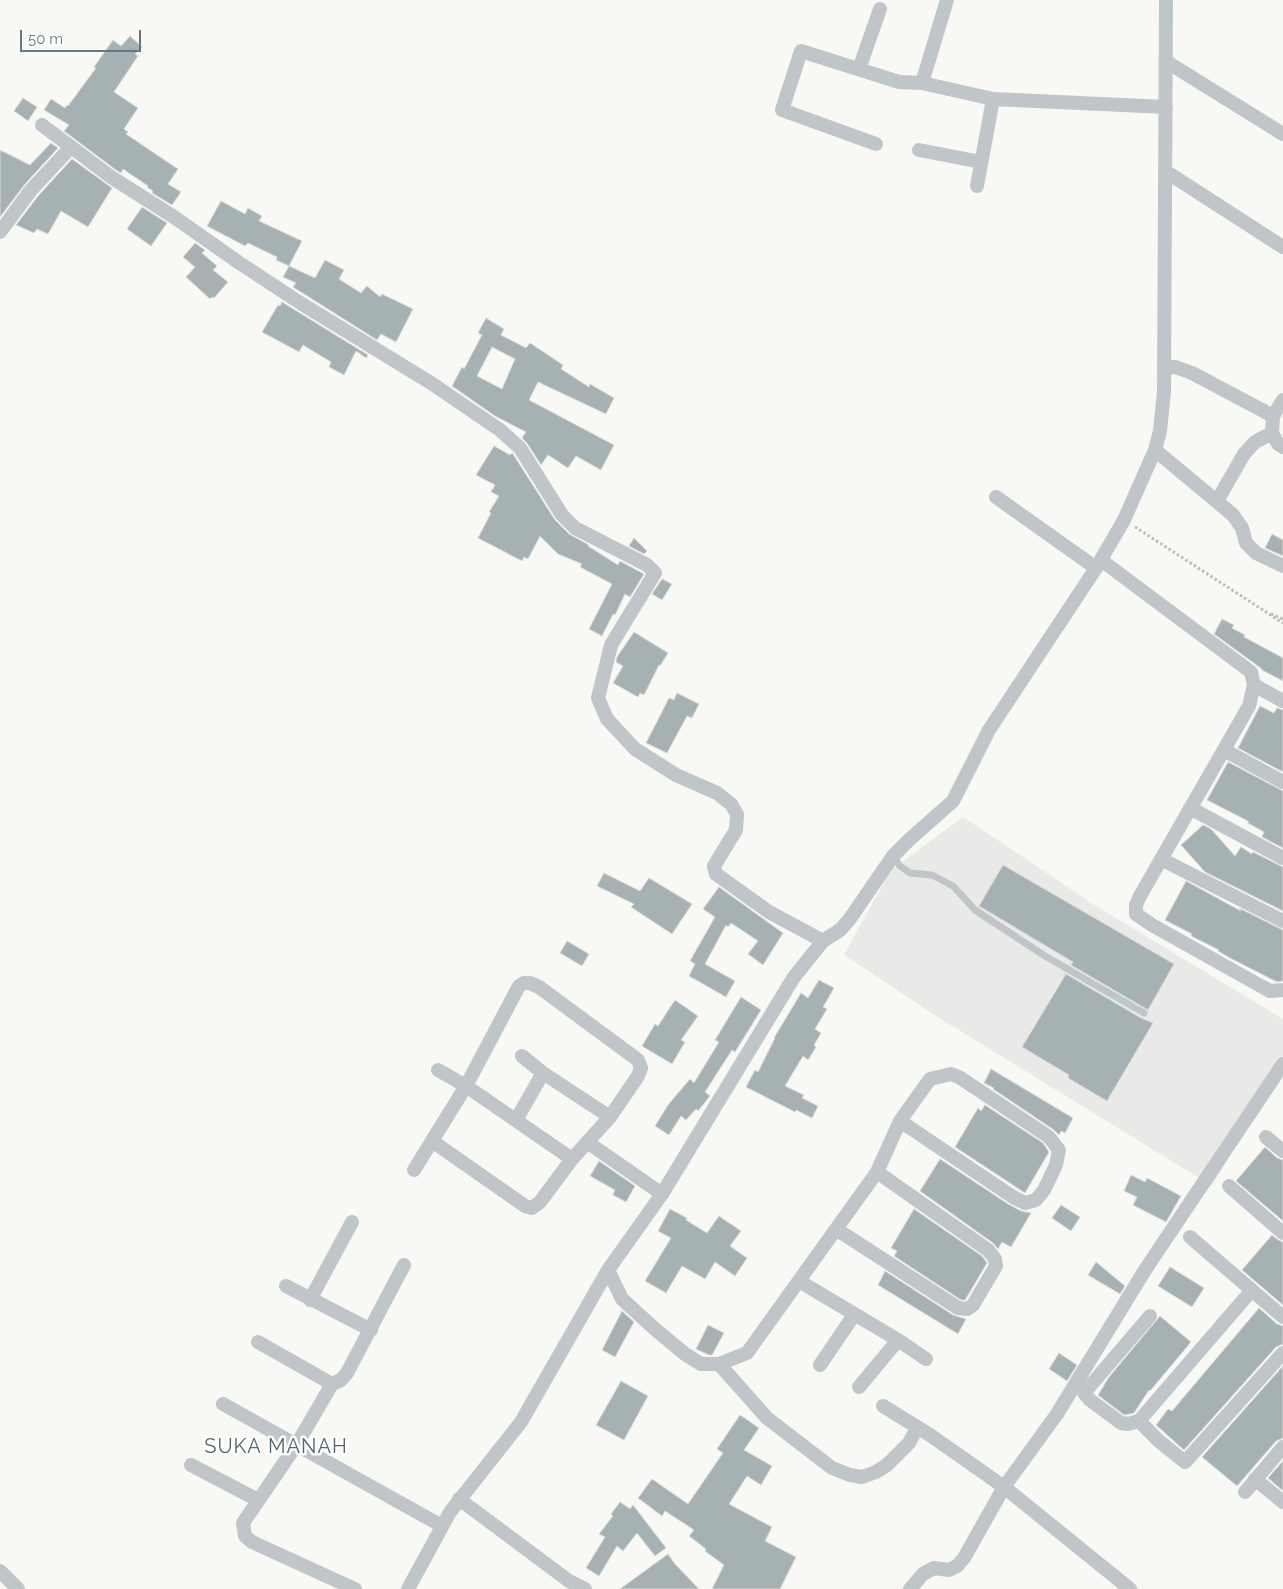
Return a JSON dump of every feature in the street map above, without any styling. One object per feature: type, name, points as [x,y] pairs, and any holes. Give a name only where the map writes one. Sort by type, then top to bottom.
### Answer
[{"type":"street","points":[[922,83],[947,0]]},
{"type":"street","points":[[408,1589],[450,1512],[521,1422],[608,1270],[662,1194],[794,977],[823,941],[840,930],[849,920],[892,856],[953,801],[989,730],[1098,564],[1124,520],[1155,450],[1160,431],[1164,392],[1166,0]]},
{"type":"street","points":[[859,69],[880,9]]},
{"type":"street","points":[[876,144],[782,110],[801,50],[899,82],[922,83],[993,99],[1166,107]]},
{"type":"street","points":[[1166,62],[1283,134]]},
{"type":"street","points":[[977,186],[993,99]]},
{"type":"street","points":[[42,125],[111,177],[174,217],[238,262],[431,383],[494,426],[520,448],[562,515],[575,528],[647,565],[655,573],[611,645],[598,693],[598,698],[607,719],[635,749],[676,775],[716,793],[731,804],[737,814],[736,830],[714,866],[716,874],[769,912],[823,941]]},
{"type":"street","points":[[0,232],[32,190],[71,147]]},
{"type":"street","points":[[918,150],[982,162]]},
{"type":"street","points":[[1165,171],[1283,247]]},
{"type":"street","points":[[1164,368],[1174,367],[1192,373],[1273,416]]},
{"type":"street","points":[[1283,400],[1273,416],[1272,433],[1278,444],[1283,447]]},
{"type":"street","points":[[1217,502],[1244,454],[1255,442],[1272,433]]},
{"type":"street","points":[[1155,450],[1233,514],[1242,528],[1246,543],[1256,553],[1283,566]]},
{"type":"street","points":[[996,497],[1098,564],[1251,672],[1254,685],[1249,706],[1140,896],[1136,905],[1136,914],[1144,921],[1270,991],[1283,990]]},
{"type":"street","points":[[1254,685],[1283,701]]},
{"type":"street","points":[[1224,750],[1283,782]]},
{"type":"street","points":[[1190,808],[1283,858]]},
{"type":"street","points":[[1161,859],[1283,921]]},
{"type":"street","points":[[414,1170],[466,1086],[519,986],[524,983],[530,983],[538,987],[638,1060],[641,1068],[640,1074],[610,1117],[572,1159],[540,1202],[532,1208],[525,1206],[432,1141]]},
{"type":"street","points":[[522,1056],[610,1117]]},
{"type":"street","points":[[910,1589],[923,1574],[934,1568],[949,1570],[961,1562],[1004,1487],[1057,1414],[1146,1270],[1283,1064]]},
{"type":"street","points":[[438,1070],[466,1086],[572,1159]]},
{"type":"street","points":[[516,1120],[544,1073]]},
{"type":"street","points":[[608,1270],[622,1299],[663,1336],[701,1364],[719,1364],[747,1353],[877,1172],[900,1121],[930,1079],[951,1074],[959,1077],[1048,1137],[1059,1150],[1056,1165],[1044,1190],[1036,1200],[1024,1203],[900,1121]]},
{"type":"street","points":[[1266,1137],[1283,1151]]},
{"type":"street","points":[[587,1142],[662,1194]]},
{"type":"street","points":[[836,1229],[958,1308],[967,1309],[973,1305],[996,1266],[995,1259],[988,1250],[877,1172]]},
{"type":"street","points":[[1229,1186],[1283,1233]]},
{"type":"street","points":[[310,1300],[352,1222]]},
{"type":"street","points":[[1190,1237],[1283,1317]]},
{"type":"street","points":[[355,1589],[252,1542],[246,1536],[243,1523],[297,1444],[332,1384],[348,1374],[404,1265]]},
{"type":"street","points":[[799,1281],[926,1358]]},
{"type":"street","points":[[286,1286],[371,1330]]},
{"type":"street","points":[[1150,1316],[1084,1393],[1090,1400],[1121,1423],[1128,1424],[1139,1421],[1252,1290]]},
{"type":"street","points":[[820,1364],[854,1315]]},
{"type":"street","points":[[859,1387],[898,1340]]},
{"type":"street","points":[[258,1342],[332,1384]]},
{"type":"street","points":[[1139,1421],[1159,1441],[1185,1462],[1283,1353]]},
{"type":"street","points":[[719,1364],[767,1418],[832,1468],[850,1475],[862,1476],[876,1472],[887,1465],[908,1443],[917,1428]]},
{"type":"street","points":[[223,1404],[442,1526]]},
{"type":"street","points":[[883,1406],[930,1435],[1004,1487],[1130,1589]]},
{"type":"street","points":[[1245,1492],[1283,1448]]},
{"type":"street","points":[[191,1465],[258,1500]]},
{"type":"street","points":[[1256,1479],[1283,1502]]},
{"type":"street","points":[[459,1499],[569,1581],[585,1589]]},
{"type":"street","points":[[0,1571],[18,1589]]},
{"type":"lane","points":[[892,856],[900,866],[910,873],[932,875],[953,886],[975,910],[1045,956],[1144,1013]]},
{"type":"path","points":[[1124,520],[1283,623]]},
{"type":"path","points":[[1261,610],[1283,619]]},
{"type":"shaded area","points":[[963,817],[1096,906],[1283,1019],[1283,1064],[1212,1186],[941,1019],[844,955],[891,870]]},
{"type":"building","points":[[130,36],[142,47],[135,54],[138,56],[114,92],[138,108],[124,129],[128,132],[126,134],[178,169],[168,184],[181,192],[172,205],[152,193],[153,191],[148,186],[123,169],[121,173],[116,170],[64,131],[69,125],[44,110],[51,99],[65,108],[68,106],[96,68],[94,67],[113,40],[121,46]]},
{"type":"building","points":[[23,98],[37,107],[28,121],[14,111]]},
{"type":"building","points":[[51,143],[58,148],[25,184],[0,217],[0,150],[30,165]]},
{"type":"building","points":[[72,159],[112,188],[88,227],[61,211],[48,234],[37,229],[34,233],[16,225],[38,196]]},
{"type":"building","points":[[221,201],[245,214],[248,208],[262,216],[259,221],[302,241],[289,266],[276,260],[277,257],[248,243],[245,246],[207,226]]},
{"type":"building","points":[[142,207],[167,223],[151,246],[127,229]]},
{"type":"building","points":[[195,243],[205,250],[202,253],[217,266],[213,270],[228,282],[214,298],[210,299],[186,277],[195,267],[183,257]]},
{"type":"building","points":[[325,260],[344,270],[339,279],[361,293],[367,286],[380,297],[382,294],[413,309],[396,342],[381,334],[377,340],[293,287],[296,283],[283,277],[289,266],[315,278]]},
{"type":"building","points":[[282,302],[368,355],[366,358],[356,351],[344,375],[329,367],[331,362],[303,345],[299,352],[262,332],[278,305],[280,306]]},
{"type":"building","points":[[486,318],[504,329],[501,335],[526,348],[530,343],[563,365],[561,369],[589,387],[590,384],[614,398],[606,414],[538,382],[529,400],[614,445],[601,470],[576,456],[568,468],[548,455],[541,465],[522,438],[526,432],[495,416],[452,386],[462,367],[464,369],[482,335],[478,333]],"holes":[[[492,347],[515,359],[502,389],[477,376]]]},
{"type":"building","points":[[494,446],[510,455],[513,454],[555,520],[569,534],[618,565],[620,561],[644,574],[630,597],[625,594],[602,636],[589,629],[612,584],[580,567],[582,564],[558,554],[540,536],[528,559],[524,557],[522,561],[478,538],[491,513],[489,512],[499,496],[491,492],[495,485],[476,475]]},
{"type":"building","points":[[1272,534],[1283,540],[1283,556],[1265,548]]},
{"type":"building","points":[[634,538],[647,551],[644,554],[629,546]]},
{"type":"building","points":[[662,579],[672,584],[662,600],[652,594]]},
{"type":"building","points":[[1222,619],[1234,625],[1232,628],[1245,635],[1244,637],[1283,658],[1283,681],[1262,670],[1214,634]]},
{"type":"building","points":[[634,632],[668,653],[659,665],[644,695],[640,693],[638,697],[613,683],[623,666],[616,662],[617,657]]},
{"type":"building","points":[[677,693],[699,704],[692,718],[687,716],[667,753],[646,743],[669,698],[674,700]]},
{"type":"building","points":[[1260,706],[1274,713],[1277,708],[1283,710],[1283,772],[1238,748]]},
{"type":"building","points":[[1228,762],[1283,791],[1283,848],[1262,837],[1264,832],[1248,823],[1248,821],[1207,800]]},
{"type":"building","points":[[1203,825],[1211,829],[1235,856],[1241,847],[1252,854],[1253,852],[1283,867],[1283,911],[1205,872],[1181,845]]},
{"type":"building","points":[[1003,865],[1174,964],[1148,1010],[1071,965],[1073,962],[979,906]]},
{"type":"building","points":[[604,873],[640,891],[649,878],[692,904],[672,934],[631,907],[634,904],[597,886]]},
{"type":"building","points":[[1186,881],[1241,911],[1239,908],[1283,930],[1283,981],[1277,982],[1230,958],[1219,950],[1191,936],[1192,934],[1165,920]]},
{"type":"building","points":[[719,887],[783,933],[763,965],[748,954],[758,941],[731,923],[728,927],[726,925],[705,964],[735,981],[726,997],[689,976],[695,964],[690,961],[715,917],[703,909]]},
{"type":"building","points":[[567,941],[589,954],[582,966],[560,953]]},
{"type":"building","points":[[1066,974],[1141,1018],[1153,1023],[1107,1101],[1068,1078],[1069,1075],[1022,1047]]},
{"type":"building","points":[[819,980],[834,988],[823,1007],[827,1009],[815,1029],[821,1033],[814,1045],[816,1047],[808,1060],[803,1056],[785,1086],[804,1095],[802,1098],[818,1106],[812,1118],[796,1110],[795,1112],[746,1087],[755,1070],[758,1072],[774,1038],[801,993],[808,998]]},
{"type":"building","points":[[741,997],[761,1010],[735,1052],[732,1050],[705,1092],[710,1096],[698,1111],[696,1109],[686,1120],[681,1116],[669,1135],[655,1126],[668,1105],[690,1079],[694,1083],[719,1042],[715,1040]]},
{"type":"building","points":[[675,1000],[698,1016],[681,1040],[685,1042],[672,1064],[642,1046],[655,1024],[658,1026]]},
{"type":"building","points":[[991,1069],[1073,1118],[1065,1133],[1061,1131],[1059,1135],[994,1088],[984,1083]]},
{"type":"building","points":[[985,1105],[1043,1143],[1049,1152],[1025,1193],[955,1147],[978,1108],[981,1111]]},
{"type":"building","points":[[1265,1147],[1277,1158],[1283,1160],[1283,1221],[1236,1181]]},
{"type":"building","points":[[940,1159],[1008,1204],[1021,1211],[1031,1213],[1011,1247],[1002,1242],[998,1249],[993,1243],[920,1191]]},
{"type":"building","points":[[599,1161],[635,1186],[626,1202],[613,1195],[615,1190],[590,1176]]},
{"type":"building","points":[[1131,1175],[1145,1182],[1147,1178],[1181,1196],[1166,1222],[1133,1205],[1137,1197],[1124,1191]]},
{"type":"building","points":[[1061,1205],[1080,1217],[1071,1231],[1052,1218]]},
{"type":"building","points":[[670,1209],[687,1218],[686,1220],[707,1233],[719,1216],[741,1231],[730,1246],[747,1258],[735,1276],[715,1262],[705,1279],[682,1266],[666,1293],[645,1281],[671,1238],[658,1231]]},
{"type":"building","points":[[914,1209],[982,1256],[987,1263],[965,1300],[961,1300],[894,1256],[897,1251],[891,1248]]},
{"type":"building","points":[[1272,1235],[1283,1242],[1283,1305],[1242,1270]]},
{"type":"building","points":[[1096,1262],[1125,1286],[1120,1294],[1088,1275]]},
{"type":"building","points":[[1170,1267],[1204,1288],[1192,1307],[1158,1286]]},
{"type":"building","points":[[885,1271],[953,1315],[966,1319],[958,1334],[878,1285]]},
{"type":"building","points":[[1259,1308],[1277,1324],[1283,1326],[1283,1344],[1276,1347],[1184,1450],[1156,1425],[1168,1409],[1172,1411]]},
{"type":"building","points":[[622,1311],[634,1322],[615,1357],[602,1350]]},
{"type":"building","points":[[1160,1316],[1191,1342],[1149,1390],[1134,1413],[1124,1415],[1098,1395],[1109,1377]]},
{"type":"building","points":[[708,1325],[724,1333],[712,1355],[696,1349]]},
{"type":"building","points":[[1059,1353],[1077,1365],[1067,1381],[1049,1369]]},
{"type":"building","points":[[1283,1366],[1283,1438],[1276,1441],[1237,1486],[1202,1457]]},
{"type":"building","points":[[621,1381],[648,1396],[624,1440],[596,1425]]},
{"type":"building","points":[[740,1415],[759,1428],[744,1450],[772,1466],[761,1485],[747,1476],[729,1504],[772,1527],[765,1541],[796,1557],[780,1589],[712,1589],[724,1565],[689,1536],[694,1530],[665,1511],[662,1516],[638,1498],[652,1479],[688,1504],[723,1453],[717,1449]]},
{"type":"building","points":[[1283,1461],[1283,1491],[1268,1478]]},
{"type":"building","points":[[620,1502],[630,1509],[633,1505],[666,1548],[655,1556],[637,1533],[623,1551],[617,1546],[599,1576],[586,1568],[605,1537],[599,1534],[613,1516],[611,1514]]},
{"type":"building","points":[[668,1554],[699,1589],[620,1589]]},
{"type":"district","name":"SUKA MANAH","points":[[276,1447]]}]
